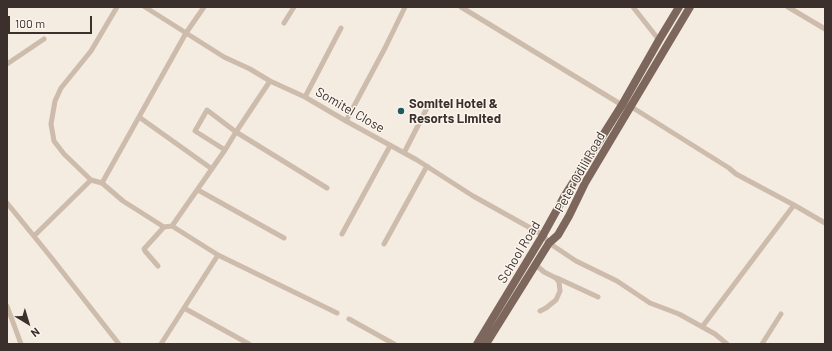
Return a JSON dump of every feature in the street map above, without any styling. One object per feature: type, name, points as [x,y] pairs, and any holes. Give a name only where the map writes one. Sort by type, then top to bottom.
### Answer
[{"type":"main road","name":"School Road","points":[[477,344],[543,235],[564,197],[626,106],[659,40],[679,7]]},
{"type":"main road","name":"Peter Odili Road","points":[[486,344],[549,243],[558,235],[626,106],[690,7]]},
{"type":"street","points":[[117,7],[91,51],[61,88],[55,101],[51,124],[54,141],[64,154],[91,180],[102,183],[123,202],[164,227],[172,226],[218,255],[337,313]]},
{"type":"street","name":"Somitel Close","points":[[145,7],[224,57],[304,97],[427,166],[473,196],[543,235]]},
{"type":"street","points":[[102,183],[186,33],[204,7]]},
{"type":"street","points":[[284,23],[294,7]]},
{"type":"street","points":[[346,121],[405,7]]},
{"type":"street","points":[[461,7],[729,168],[736,174],[825,223]]},
{"type":"street","points":[[633,7],[659,40]]},
{"type":"street","points":[[788,7],[825,29]]},
{"type":"street","points":[[304,97],[341,28]]},
{"type":"street","points":[[7,64],[44,39]]},
{"type":"street","points":[[172,226],[198,190],[270,81]]},
{"type":"street","points":[[404,153],[429,104]]},
{"type":"street","points":[[225,150],[195,131],[207,110],[236,132],[327,188]]},
{"type":"street","points":[[139,117],[212,169]]},
{"type":"street","points":[[342,234],[390,146]]},
{"type":"street","points":[[384,244],[427,166]]},
{"type":"street","points":[[34,236],[91,180]]},
{"type":"street","points":[[198,190],[284,238]]},
{"type":"street","points":[[7,203],[119,344]]},
{"type":"street","points":[[702,327],[794,205]]},
{"type":"street","points":[[158,266],[144,249],[164,227]]},
{"type":"street","points":[[543,235],[549,243],[576,261],[617,281],[650,303],[679,314],[715,334],[727,344]]},
{"type":"street","points":[[161,344],[218,255]]},
{"type":"street","points":[[536,265],[544,272],[598,297]]},
{"type":"street","points":[[540,311],[556,300],[560,291],[559,282],[556,278]]},
{"type":"street","points":[[7,307],[20,344]]},
{"type":"street","points":[[184,308],[249,344]]},
{"type":"street","points":[[762,344],[781,314]]},
{"type":"street","points":[[349,319],[394,344]]},
{"type":"place","name":"Somitel Hotel & Resorts Limited","points":[[401,111]]}]
